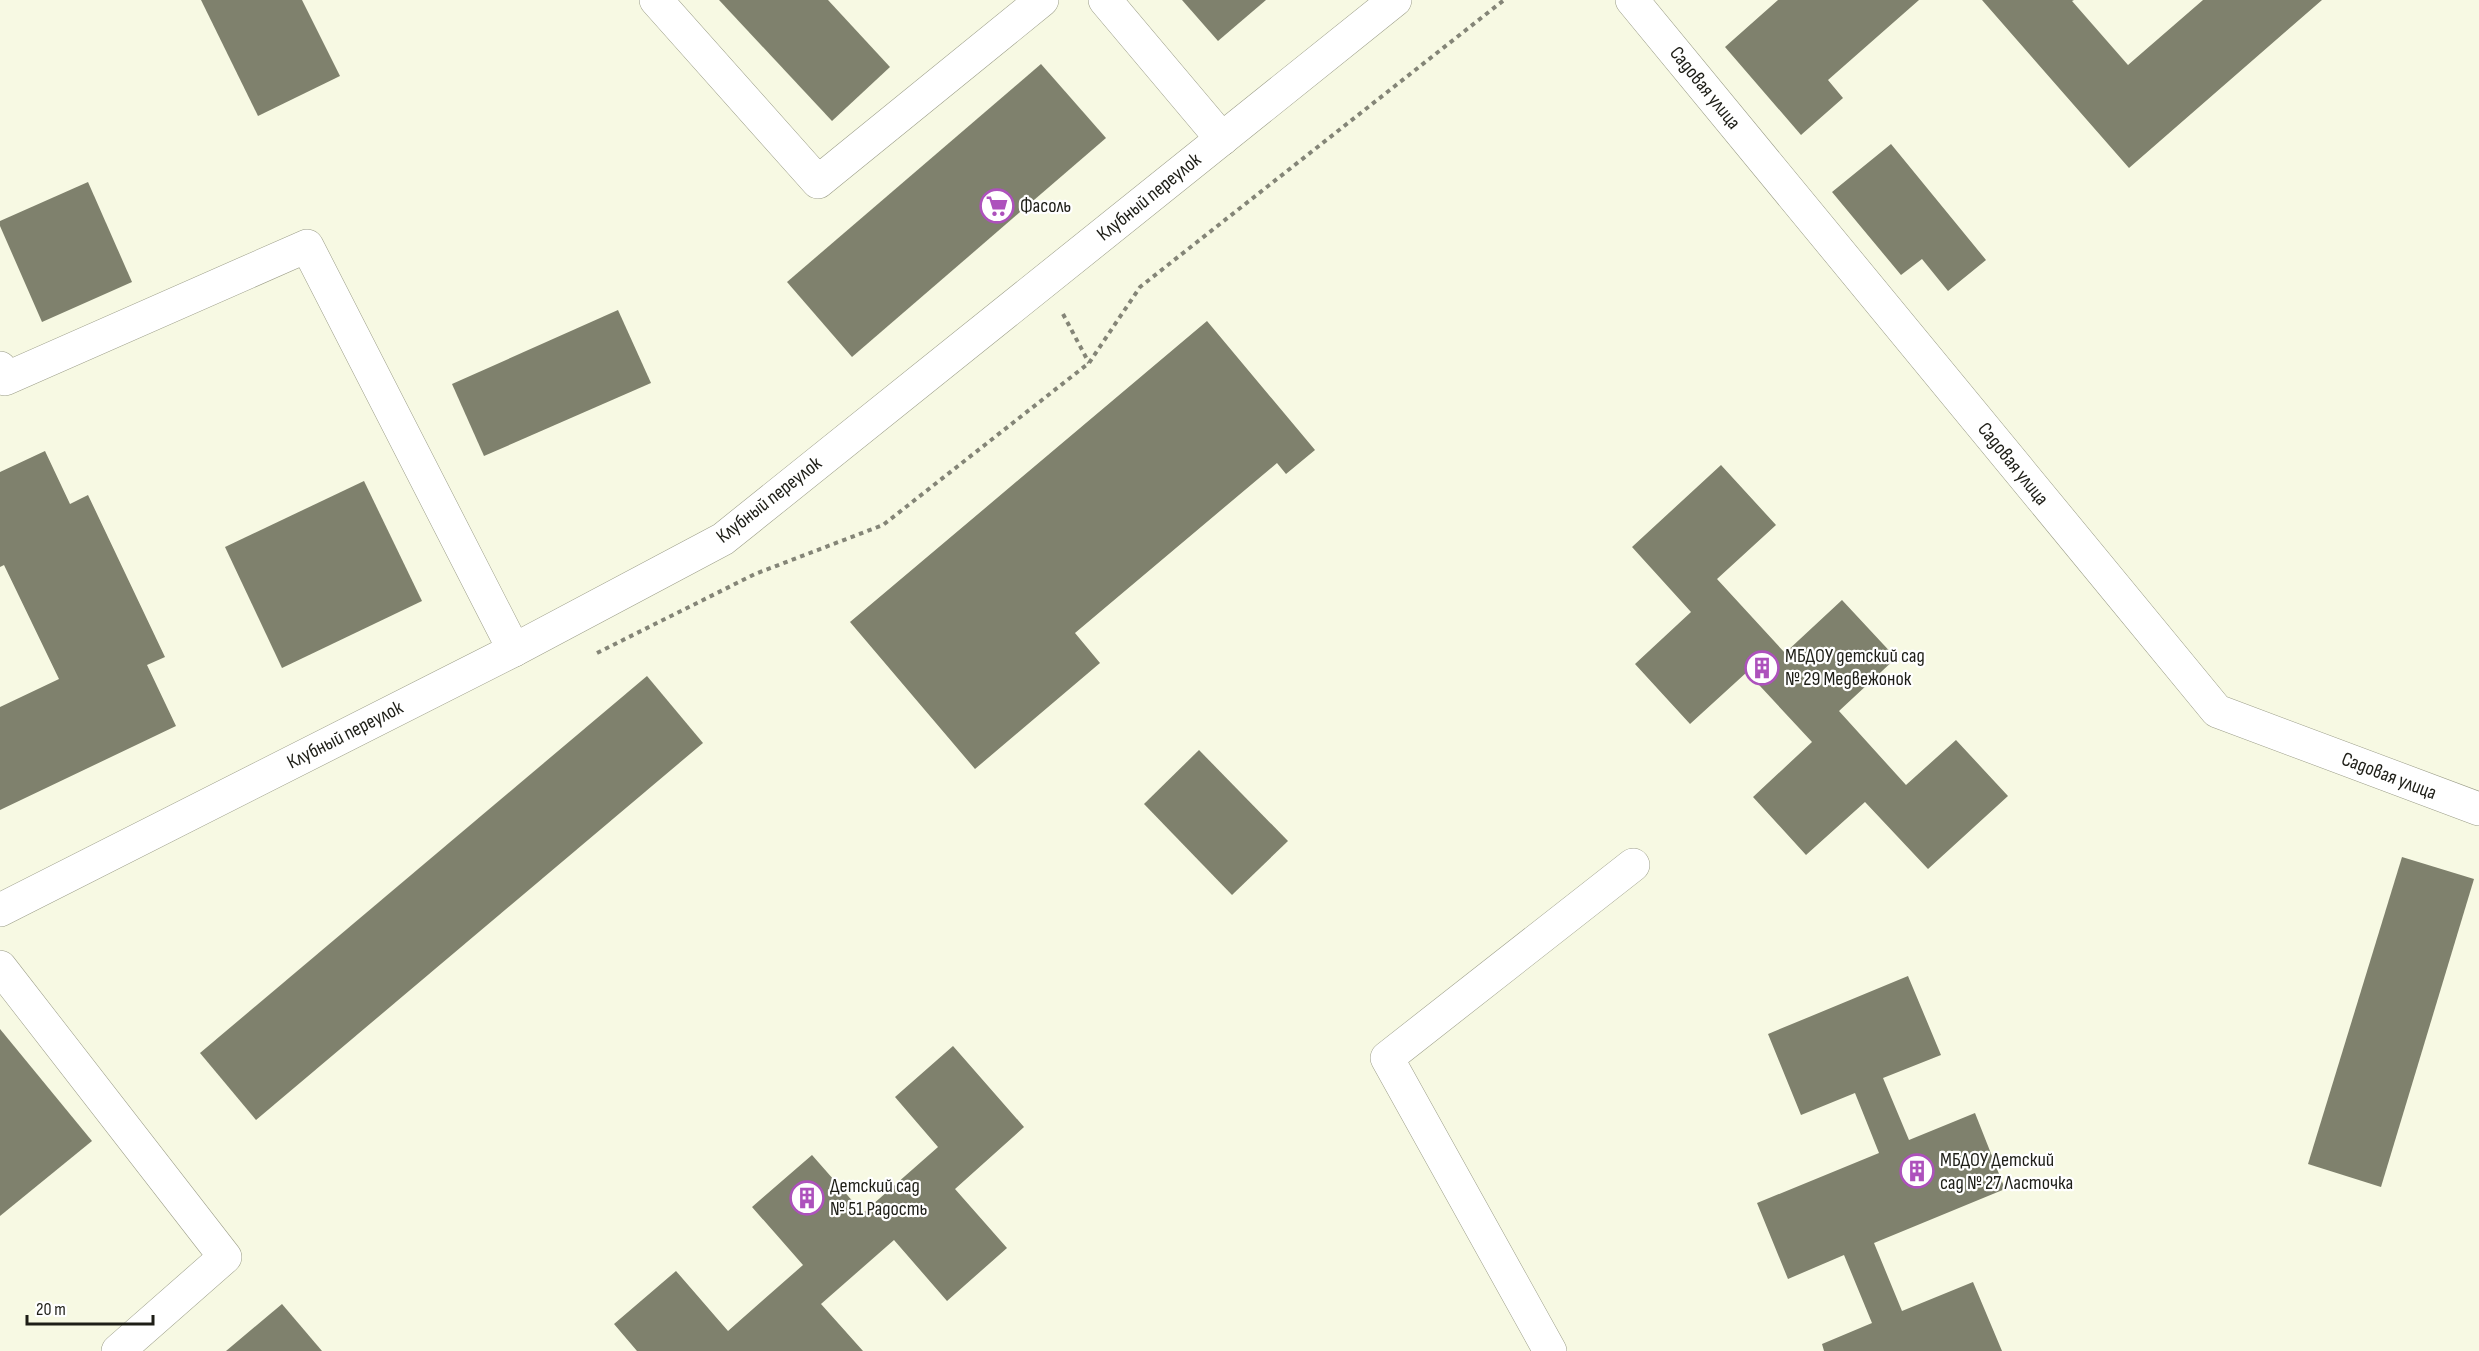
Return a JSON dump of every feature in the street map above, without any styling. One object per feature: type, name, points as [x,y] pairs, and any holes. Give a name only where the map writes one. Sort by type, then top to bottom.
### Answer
[{"type":"street","points":[[656,0],[818,182],[1031,3]]},
{"type":"street","points":[[1105,0],[1222,139]]},
{"type":"street","name":"Клубный переулок","points":[[0,910],[514,650],[723,538],[1395,0]]},
{"type":"street","name":"Садовая улица","points":[[1632,0],[2217,711],[2479,809]]},
{"type":"street","points":[[2,376],[307,246],[514,650]]},
{"type":"street","points":[[1550,1351],[1387,1058],[1633,865]]},
{"type":"street","points":[[0,967],[225,1257],[118,1351]]},
{"type":"building","points":[[201,0],[302,0],[340,76],[258,116]]},
{"type":"building","points":[[719,0],[828,0],[890,67],[832,121]]},
{"type":"building","points":[[1182,0],[1266,0],[1218,41]]},
{"type":"building","points":[[1778,0],[1919,0],[1828,80],[1843,98],[1801,135],[1725,47]]},
{"type":"building","points":[[1982,0],[2074,0],[2072,1],[2128,65],[2203,0],[2322,0],[2129,168]]},
{"type":"building","points":[[1041,64],[1106,138],[852,357],[787,282]]},
{"type":"building","points":[[1891,144],[1986,260],[1948,291],[1922,259],[1901,275],[1832,192]]},
{"type":"building","points":[[88,182],[132,282],[42,322],[0,226],[0,221]]},
{"type":"building","points":[[618,310],[651,383],[484,456],[452,384]]},
{"type":"building","points":[[1207,321],[1315,450],[1286,474],[1277,463],[1075,633],[1100,663],[975,769],[850,622]]},
{"type":"building","points":[[45,451],[70,504],[88,495],[165,657],[147,665],[176,726],[0,810],[0,707],[59,679],[4,565],[0,567],[0,472]]},
{"type":"building","name":"МБДОУ детский сад № 29 Медвежонок","points":[[1721,465],[1776,525],[1717,579],[1785,653],[1842,600],[1896,658],[1839,711],[1906,785],[1956,740],[2008,796],[1928,869],[1865,802],[1806,855],[1753,797],[1812,742],[1747,672],[1690,724],[1635,664],[1691,612],[1632,547]]},
{"type":"building","points":[[364,481],[422,601],[282,668],[225,547]]},
{"type":"building","points":[[647,676],[703,743],[256,1120],[200,1053]]},
{"type":"building","points":[[1199,750],[1288,841],[1232,895],[1144,804]]},
{"type":"building","points":[[2402,857],[2474,879],[2381,1187],[2308,1164]]},
{"type":"building","name":"МБДОУ Детский сад № 27 Ласточка","points":[[1908,976],[1941,1055],[1883,1078],[1909,1140],[1975,1113],[2005,1189],[1874,1243],[1902,1311],[1973,1282],[2002,1351],[1824,1351],[1822,1344],[1872,1323],[1844,1255],[1788,1279],[1757,1203],[1879,1153],[1855,1093],[1801,1115],[1768,1034]]},
{"type":"building","points":[[0,1029],[92,1141],[0,1216]]},
{"type":"building","name":"Детский сад № 51 Радость","points":[[953,1046],[1024,1127],[955,1189],[1007,1248],[947,1301],[894,1240],[821,1304],[863,1351],[637,1351],[614,1324],[676,1271],[728,1331],[803,1265],[752,1207],[812,1155],[863,1213],[938,1147],[895,1097]]},
{"type":"building","points":[[282,1304],[322,1351],[226,1351]]},
{"type":"place","name":"Фасоль","points":[[997,206]]},
{"type":"place","name":"МБДОУ детский сад № 29 Медвежонок","points":[[1762,668]]},
{"type":"place","name":"МБДОУ Детский сад № 27 Ласточка","points":[[1917,1171]]},
{"type":"place","name":"Детский сад № 51 Радость","points":[[807,1198]]}]
